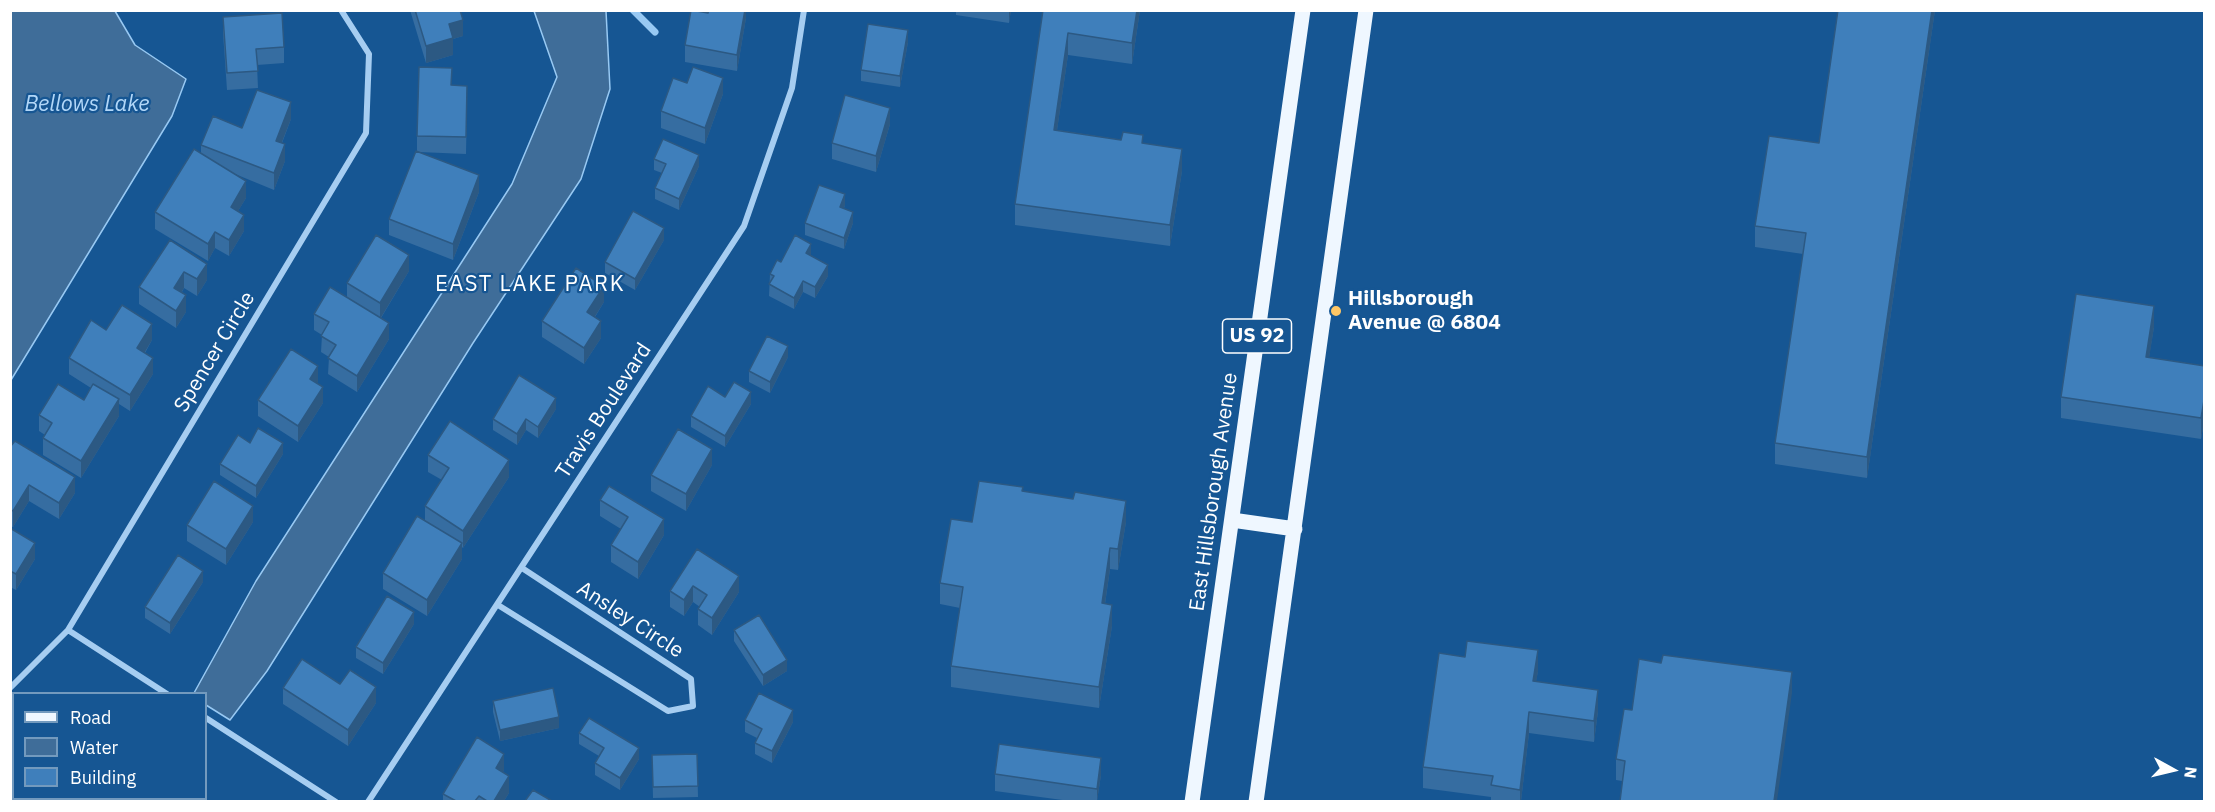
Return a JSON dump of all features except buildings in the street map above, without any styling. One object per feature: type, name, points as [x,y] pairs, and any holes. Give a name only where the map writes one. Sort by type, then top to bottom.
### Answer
[{"type":"main road","name":"East Hillsborough Avenue","points":[[1192,801],[1303,10]]},
{"type":"main road","name":"US 92","points":[[1256,801],[1366,10]]},
{"type":"main road","points":[[1232,520],[1295,529]]},
{"type":"street","name":"Spencer Circle","points":[[10,688],[68,630],[366,133],[369,54],[341,10]]},
{"type":"street","name":"Travis Boulevard","points":[[368,801],[744,225],[792,88],[804,10]]},
{"type":"street","name":"Ansley Circle","points":[[498,605],[668,711],[693,706],[691,679],[522,568]]},
{"type":"street","points":[[68,630],[165,692]]},
{"type":"street","points":[[207,719],[336,801]]},
{"type":"water","name":"Bellows Lake","points":[[11,10],[115,11],[135,45],[186,79],[172,116],[11,380]]},
{"type":"water","points":[[534,11],[606,11],[610,89],[581,179],[473,343],[267,671],[230,720],[207,706],[207,692],[195,692],[256,581],[512,184],[557,77]]},
{"type":"waterway","points":[[633,10],[655,32]]},
{"type":"place","name":"Hillsborough Avenue @ 6804","points":[[1336,311]]},
{"type":"district","name":"EAST LAKE PARK","points":[[530,285]]}]
